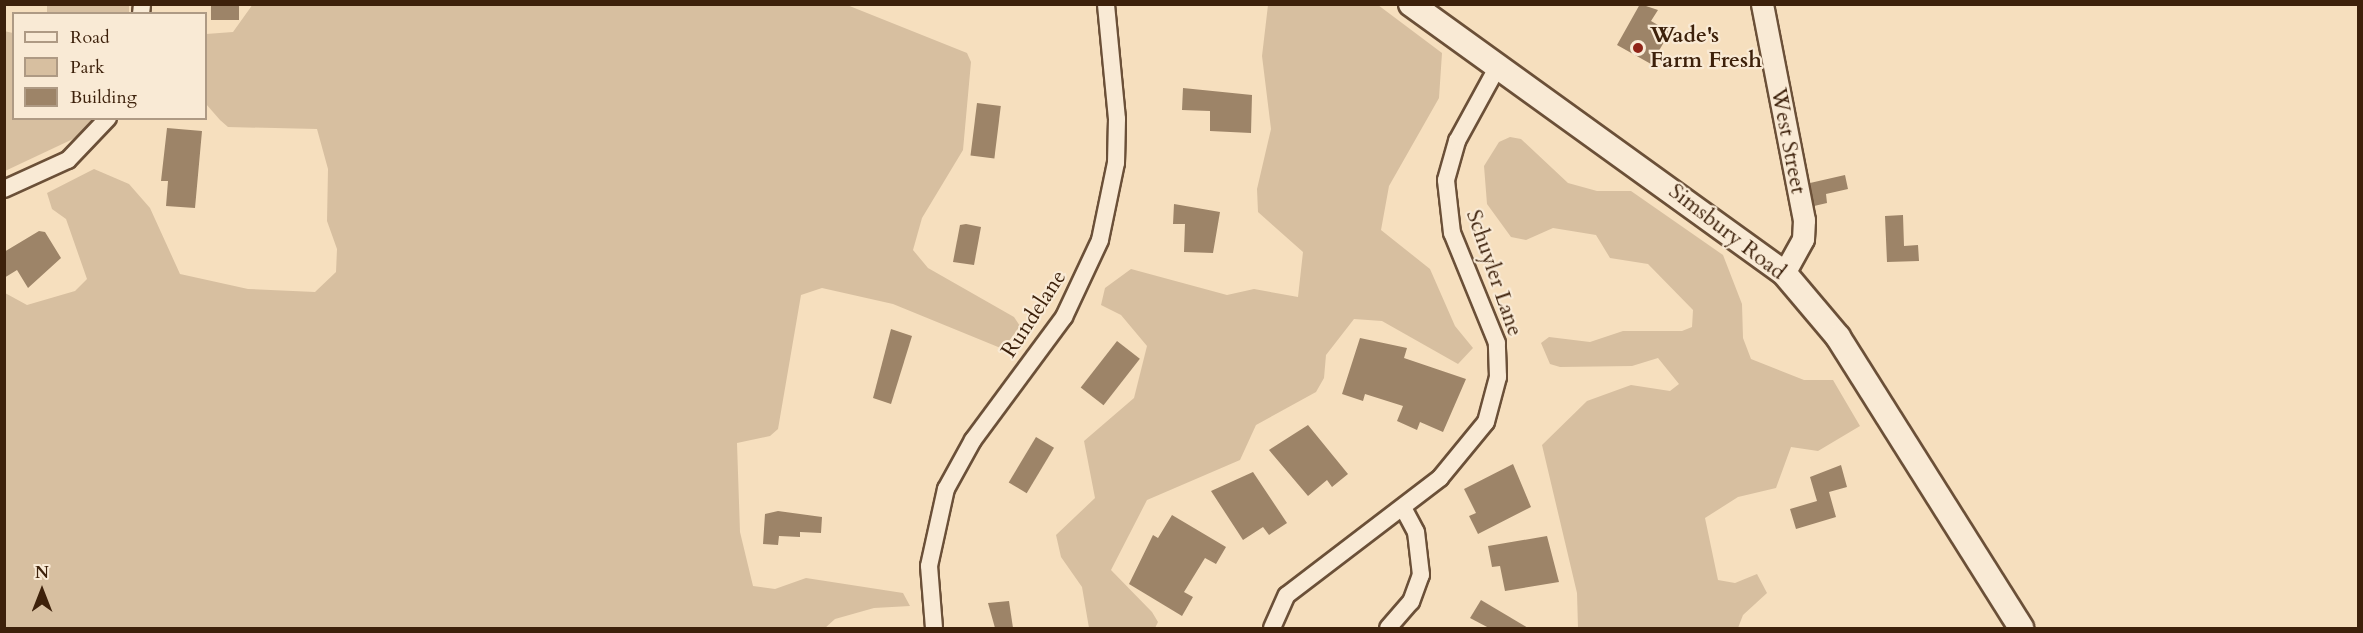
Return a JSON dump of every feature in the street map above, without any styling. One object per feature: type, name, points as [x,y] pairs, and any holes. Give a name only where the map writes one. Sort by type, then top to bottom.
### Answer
[{"type":"main road","name":"Simsbury Road","points":[[1411,4],[1784,273],[1838,337],[2021,628]]},
{"type":"street","name":"Rundelane","points":[[934,628],[929,566],[946,489],[973,440],[1064,317],[1100,240],[1117,141],[1106,4]]},
{"type":"street","name":"West Street","points":[[1762,4],[1804,220],[1803,239],[1784,273]]},
{"type":"street","name":"Schuyler Lane","points":[[1272,628],[1287,595],[1402,508],[1473,443],[1495,389],[1494,329],[1452,233],[1446,180],[1457,141],[1498,66]]},
{"type":"street","points":[[4,189],[68,160],[106,120]]},
{"type":"street","points":[[1389,628],[1411,602],[1421,575],[1416,532],[1402,508]]},
{"type":"green space","points":[[253,4],[847,5],[967,53],[971,62],[963,150],[922,218],[913,250],[928,268],[1014,317],[1020,326],[1003,349],[893,304],[822,288],[801,295],[778,429],[770,436],[737,443],[740,532],[753,586],[775,589],[806,578],[903,593],[910,606],[874,608],[835,619],[825,628],[5,628],[5,293],[27,305],[75,291],[87,279],[66,219],[52,209],[47,193],[94,169],[129,184],[150,208],[180,274],[248,289],[315,292],[336,272],[337,249],[327,221],[328,169],[317,129],[228,127],[207,105],[207,34],[233,32]]},
{"type":"green space","points":[[47,5],[129,5],[129,12],[47,12]]},
{"type":"green space","points":[[1268,5],[1378,5],[1442,53],[1439,98],[1389,186],[1381,230],[1430,269],[1455,326],[1473,348],[1458,364],[1382,321],[1354,319],[1326,355],[1324,378],[1316,392],[1256,425],[1240,460],[1147,500],[1111,570],[1152,612],[1158,622],[1155,628],[1089,628],[1082,587],[1061,557],[1056,535],[1095,498],[1084,441],[1134,398],[1147,346],[1121,315],[1101,305],[1105,288],[1131,269],[1227,295],[1254,289],[1298,297],[1303,252],[1258,212],[1257,189],[1271,129],[1262,56]]},
{"type":"green space","points":[[4,31],[12,33],[12,120],[92,120],[73,139],[5,171]]},
{"type":"green space","points":[[1510,137],[1521,139],[1568,183],[1597,191],[1631,191],[1723,255],[1742,304],[1743,338],[1751,359],[1804,380],[1833,380],[1860,426],[1818,451],[1791,447],[1776,488],[1738,497],[1705,518],[1718,580],[1735,583],[1757,574],[1767,593],[1743,615],[1738,628],[1578,628],[1577,593],[1542,445],[1587,401],[1631,385],[1670,391],[1679,384],[1658,358],[1632,366],[1560,367],[1550,364],[1541,343],[1549,337],[1590,342],[1623,331],[1682,331],[1692,327],[1693,310],[1648,264],[1610,258],[1596,235],[1553,228],[1526,240],[1511,237],[1487,204],[1484,166],[1499,142]]},
{"type":"building","points":[[211,4],[239,4],[239,20],[211,20]]},
{"type":"building","points":[[1640,4],[1658,10],[1651,21],[1670,32],[1651,64],[1617,45]]},
{"type":"building","points":[[1183,88],[1252,95],[1251,133],[1210,131],[1210,111],[1182,110]]},
{"type":"building","points":[[977,103],[1001,106],[994,159],[971,156]]},
{"type":"building","points":[[167,128],[202,131],[195,208],[166,206],[168,181],[161,181]]},
{"type":"building","points":[[1845,175],[1848,189],[1826,194],[1827,203],[1814,206],[1810,183]]},
{"type":"building","points":[[1174,204],[1220,212],[1213,253],[1184,252],[1185,224],[1173,224]]},
{"type":"building","points":[[1903,215],[1904,246],[1918,245],[1919,261],[1887,262],[1885,216]]},
{"type":"building","points":[[960,225],[981,227],[974,265],[953,262]]},
{"type":"building","points":[[39,231],[45,232],[61,258],[28,288],[17,270],[4,278],[4,252]]},
{"type":"building","points":[[891,329],[912,336],[891,404],[873,398]]},
{"type":"building","points":[[1360,338],[1407,348],[1404,358],[1466,379],[1443,432],[1420,422],[1417,430],[1397,421],[1403,406],[1365,394],[1363,401],[1342,394]]},
{"type":"building","points":[[1117,341],[1140,359],[1104,405],[1081,387]]},
{"type":"building","points":[[1308,425],[1348,474],[1332,487],[1327,480],[1308,496],[1269,450]]},
{"type":"building","points":[[1036,437],[1054,448],[1027,493],[1009,482]]},
{"type":"building","points":[[1513,464],[1531,507],[1478,534],[1469,516],[1476,513],[1464,489]]},
{"type":"building","points":[[1841,465],[1847,487],[1829,492],[1836,517],[1796,529],[1790,509],[1817,501],[1810,477]]},
{"type":"building","points":[[1253,472],[1287,523],[1269,535],[1263,527],[1243,540],[1211,491]]},
{"type":"building","points":[[778,511],[822,517],[821,533],[800,532],[800,537],[779,536],[778,545],[763,544],[765,514]]},
{"type":"building","points":[[1172,515],[1226,547],[1216,564],[1205,558],[1184,592],[1193,597],[1182,616],[1129,584],[1153,535],[1158,538]]},
{"type":"building","points":[[1547,536],[1559,582],[1505,591],[1500,566],[1492,567],[1488,546]]},
{"type":"building","points":[[1481,600],[1528,628],[1489,628],[1470,618]]},
{"type":"building","points":[[1009,601],[1013,628],[995,628],[988,603]]},
{"type":"place","name":"Wade's Farm Fresh","points":[[1638,48]]}]
